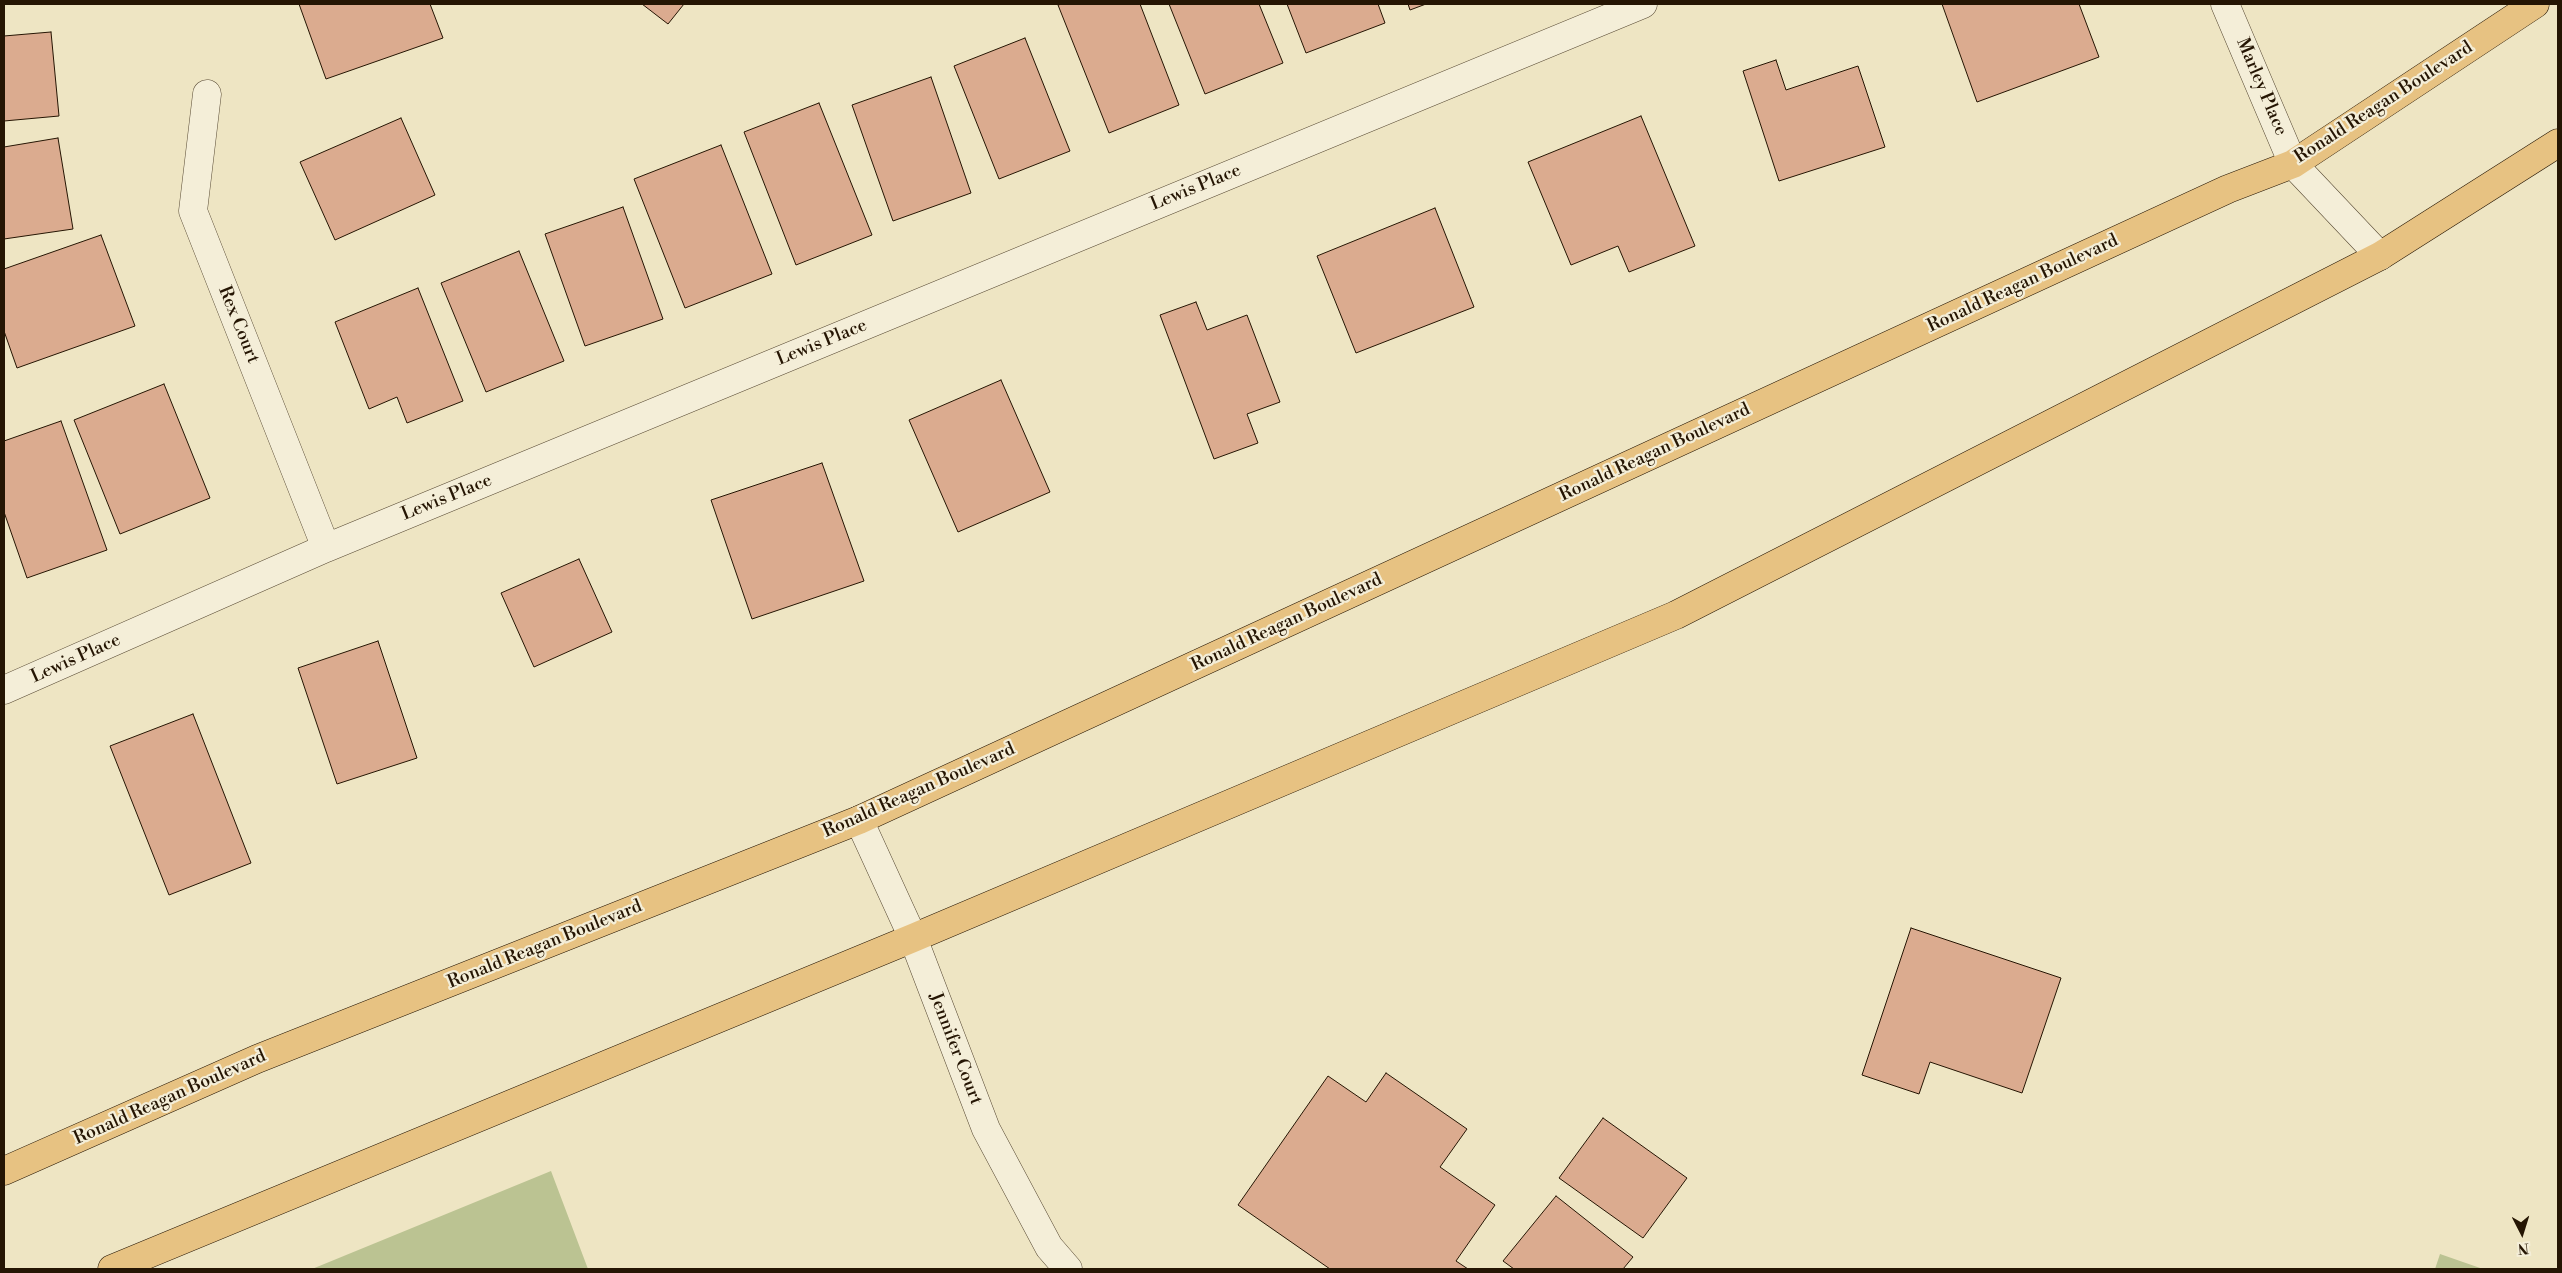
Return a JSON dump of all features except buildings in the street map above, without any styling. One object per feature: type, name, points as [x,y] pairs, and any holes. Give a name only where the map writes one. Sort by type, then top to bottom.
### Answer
[{"type":"main road","name":"Ronald Reagan Boulevard","points":[[4,1171],[257,1059],[859,820],[2228,189],[2293,164],[2535,4]]},
{"type":"main road","points":[[112,1269],[913,938],[1676,615],[2380,256],[2558,143]]},
{"type":"street","name":"Lewis Place","points":[[4,690],[326,548],[1643,4]]},
{"type":"street","name":"Marley Place","points":[[2226,4],[2293,164],[2380,256]]},
{"type":"street","name":"Rex Court","points":[[207,94],[193,211],[326,548]]},
{"type":"street","name":"Jennifer Court","points":[[859,820],[913,938],[986,1129],[1049,1247],[1068,1269]]},
{"type":"green space","points":[[551,1171],[588,1269],[312,1269]]},
{"type":"green space","points":[[2440,1254],[2483,1269],[2435,1269]]}]
